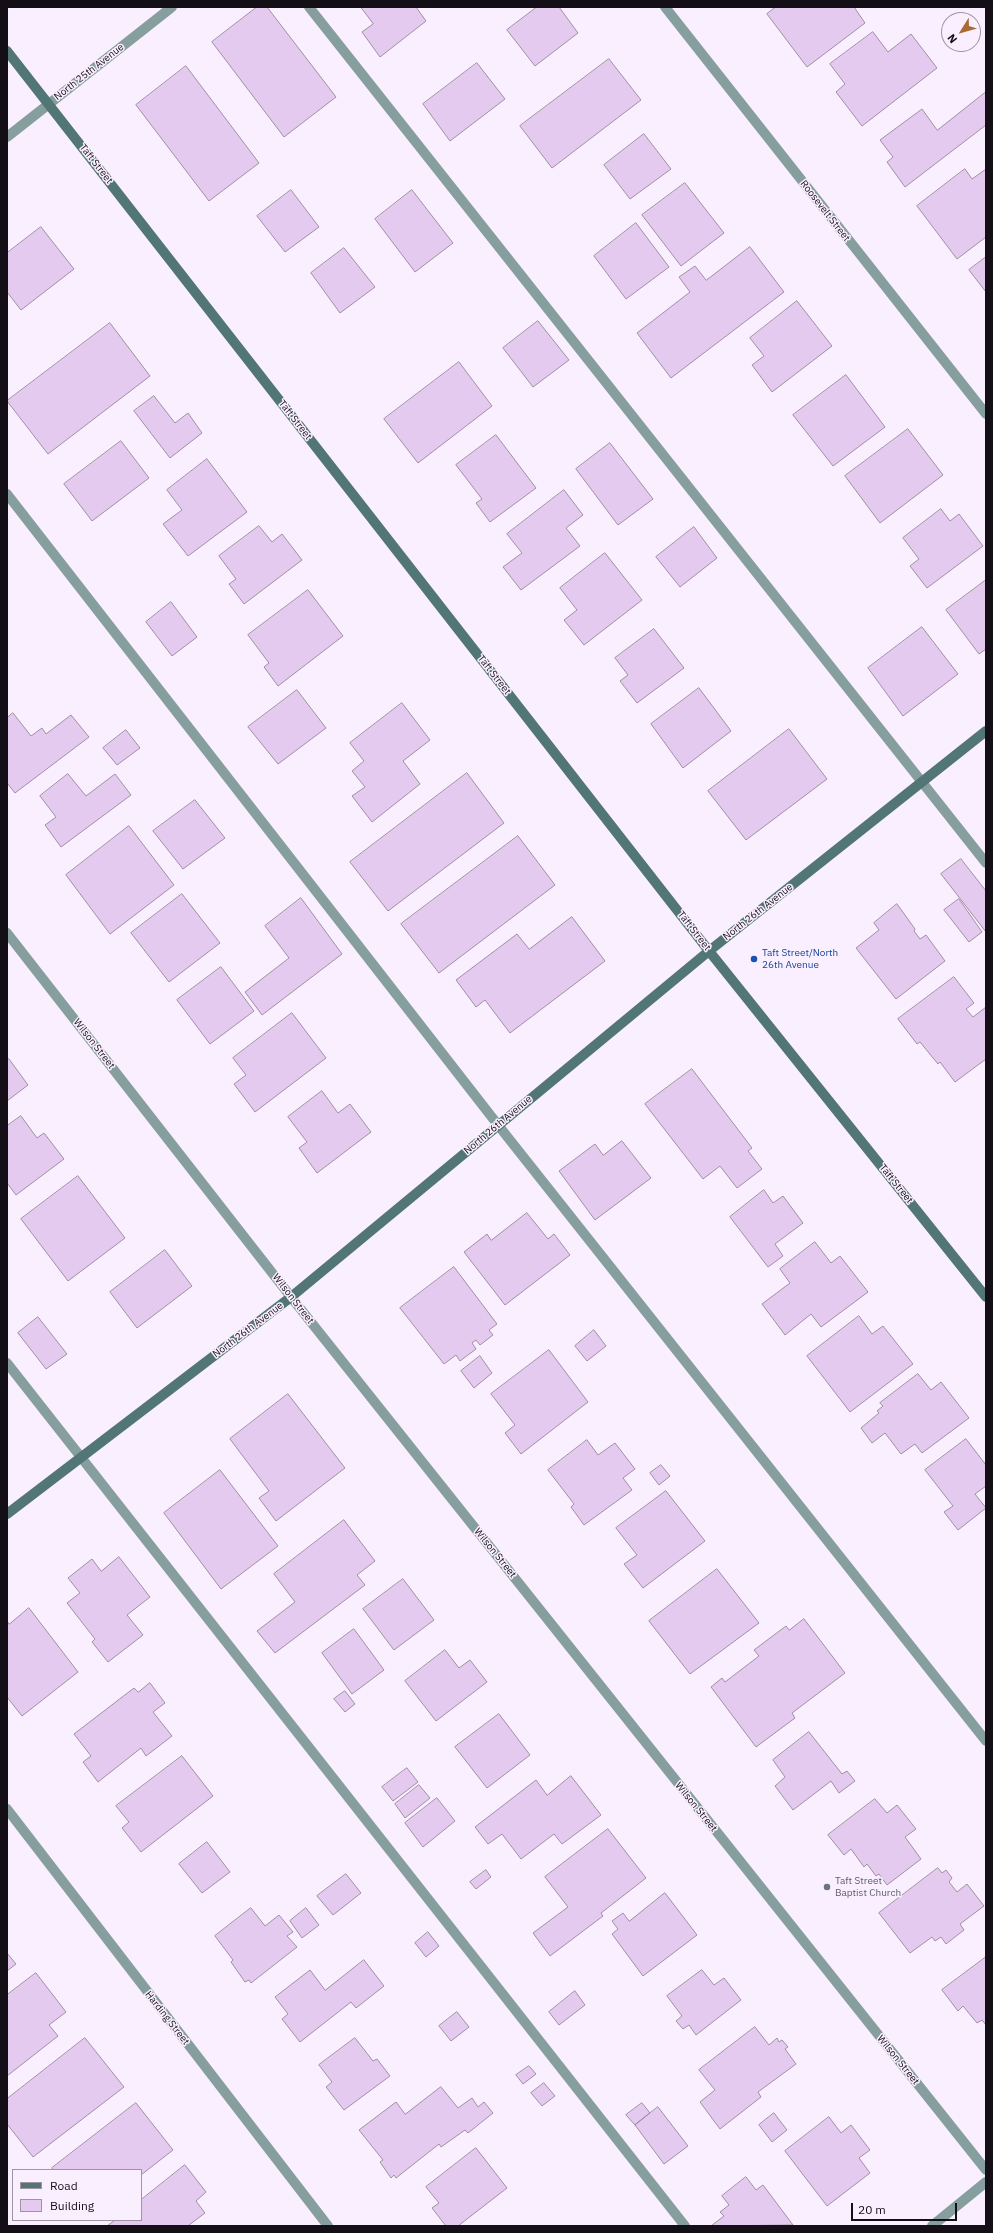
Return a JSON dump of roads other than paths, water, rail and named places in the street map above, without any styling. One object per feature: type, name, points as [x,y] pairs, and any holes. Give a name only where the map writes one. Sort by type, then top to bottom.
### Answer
[{"type":"street","name":"North 25th Avenue","points":[[7,137],[172,7]]},
{"type":"street","points":[[309,7],[986,863]]},
{"type":"street","name":"Roosevelt Street","points":[[665,7],[986,414]]},
{"type":"street","name":"Taft Street","points":[[7,51],[709,951],[986,1297]]},
{"type":"street","points":[[7,494],[498,1125],[986,1741]]},
{"type":"street","name":"North 26th Avenue","points":[[7,1514],[291,1297],[709,951],[986,731]]},
{"type":"street","name":"Wilson Street","points":[[7,933],[291,1297],[986,2170]]},
{"type":"street","points":[[7,1363],[685,2226]]},
{"type":"street","name":"Harding Street","points":[[7,1809],[328,2226]]},
{"type":"street","points":[[932,2226],[986,2182]]},
{"type":"place","name":"Taft Street/North 26th Avenue","points":[[754,959]]},
{"type":"place","name":"Taft Street Baptist Church","points":[[827,1887]]}]
